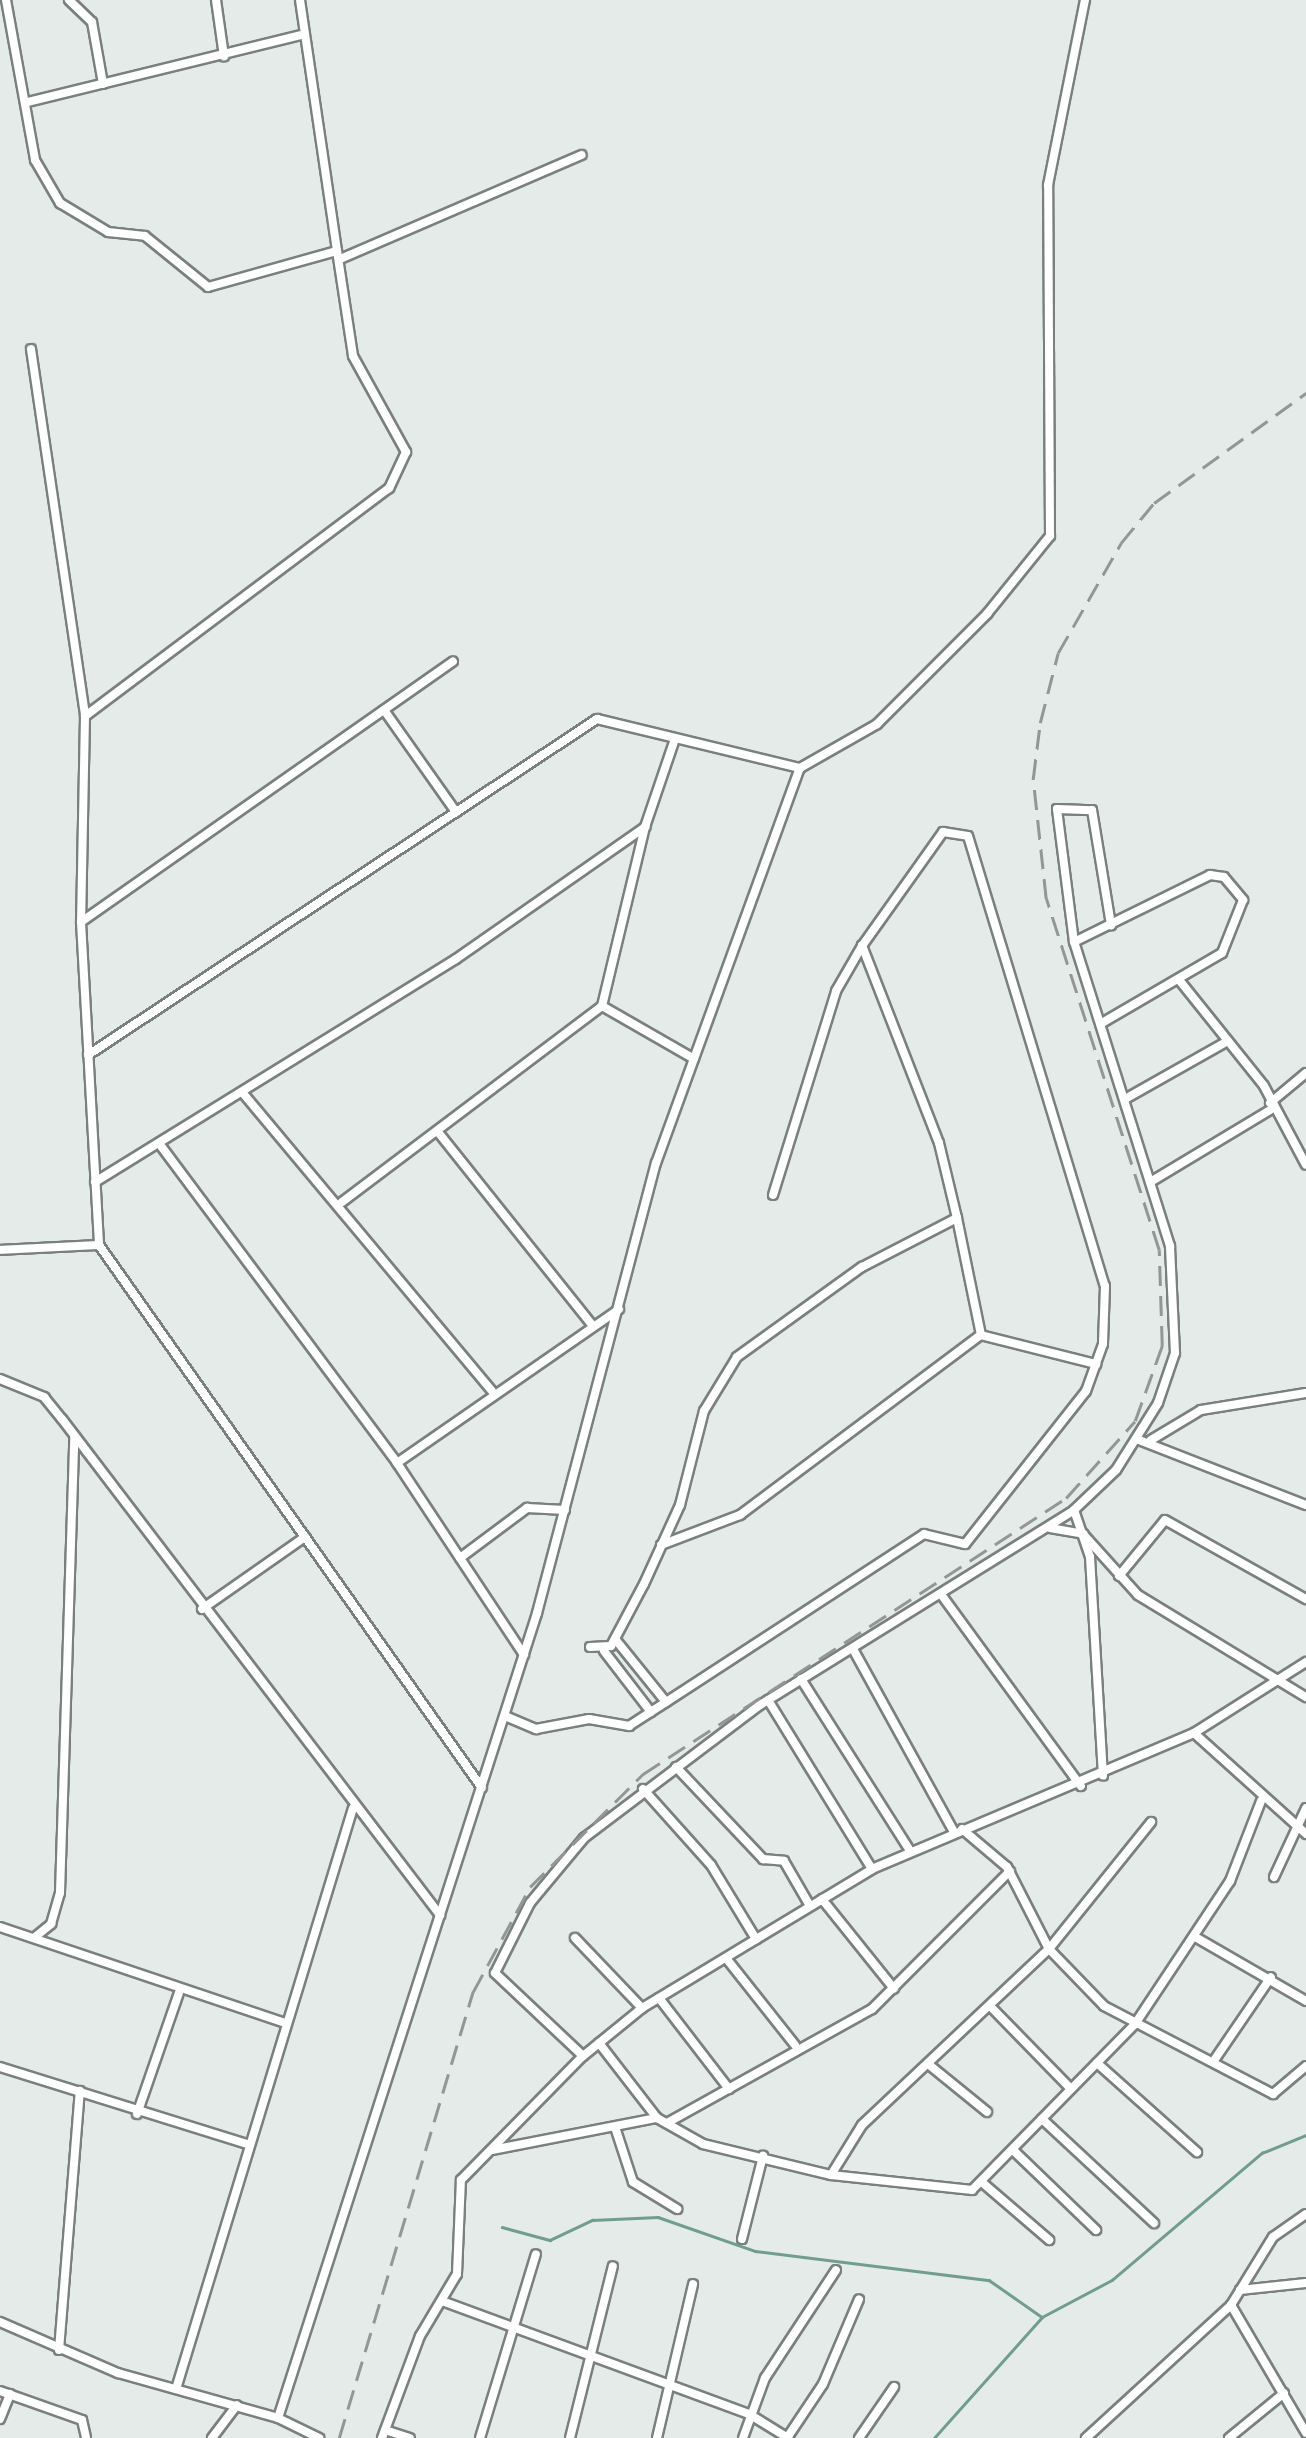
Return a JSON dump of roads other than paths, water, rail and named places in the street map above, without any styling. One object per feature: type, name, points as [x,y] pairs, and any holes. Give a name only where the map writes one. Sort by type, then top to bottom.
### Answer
[{"type":"street","points":[[6,0],[28,102],[35,160],[60,203],[108,232],[145,236],[200,284],[339,255],[582,155]]},
{"type":"street","points":[[68,0],[92,22],[103,84]]},
{"type":"street","points":[[216,0],[224,56]]},
{"type":"street","points":[[84,716],[402,471],[406,452],[352,356],[300,0]]},
{"type":"street","points":[[278,2418],[524,1654],[656,1163],[800,768],[877,724],[1050,536],[1048,185],[1084,0]]},
{"type":"street","points":[[28,102],[304,34]]},
{"type":"street","points":[[31,349],[84,716],[81,922],[99,1246],[482,1788]]},
{"type":"street","points":[[81,922],[454,662]]},
{"type":"street","points":[[384,710],[456,812]]},
{"type":"street","points":[[88,1054],[597,719],[674,742],[800,768]]},
{"type":"street","points":[[342,1202],[602,1006],[646,827],[674,742]]},
{"type":"street","points":[[583,2056],[496,1978],[495,1965],[536,1895],[643,1789],[801,1678],[944,1597],[1050,1528],[1074,1510],[1139,1440],[1175,1352],[1179,1306],[1152,1181],[1074,942],[1057,809],[1093,813],[1111,925]]},
{"type":"street","points":[[96,1182],[161,1146],[646,827]]},
{"type":"street","points":[[505,1716],[536,1728],[589,1719],[629,1726],[924,1534],[965,1544],[1067,1421],[1096,1364],[1105,1286],[968,836],[943,832],[862,946],[836,991],[772,1195]]},
{"type":"street","points":[[1074,942],[1224,877],[1243,900],[1228,940],[1180,981],[1100,1024]]},
{"type":"street","points":[[862,946],[939,1142],[981,1334]]},
{"type":"street","points":[[1180,981],[1228,1041],[1306,1166]]},
{"type":"street","points":[[602,1006],[694,1059]]},
{"type":"street","points":[[1125,1100],[1228,1041]]},
{"type":"street","points":[[1152,1181],[1270,1106],[1306,1074]]},
{"type":"street","points":[[242,1092],[342,1202],[492,1391]]},
{"type":"street","points":[[438,1132],[593,1326]]},
{"type":"street","points":[[161,1146],[397,1463],[524,1654]]},
{"type":"street","points":[[604,1651],[615,1639],[661,1545],[704,1411],[737,1357],[862,1267],[957,1218]]},
{"type":"street","points":[[0,1250],[99,1246]]},
{"type":"street","points":[[397,1463],[492,1391],[620,1308]]},
{"type":"street","points":[[981,1334],[1096,1364]]},
{"type":"street","points":[[661,1545],[740,1515],[981,1334]]},
{"type":"street","points":[[0,1378],[44,1398],[74,1434],[353,1808],[440,1915]]},
{"type":"street","points":[[1152,1440],[1200,1410],[1306,1393]]},
{"type":"street","points":[[35,1937],[51,1924],[60,1893],[74,1434]]},
{"type":"street","points":[[1139,1440],[1152,1440],[1306,1505]]},
{"type":"street","points":[[460,1558],[526,1508],[565,1510]]},
{"type":"street","points":[[1074,1510],[1083,1534],[1103,1776]]},
{"type":"street","points":[[1119,1576],[1165,1520],[1306,1600]]},
{"type":"street","points":[[1050,1528],[1083,1534],[1119,1576],[1278,1683],[1306,1697]]},
{"type":"street","points":[[202,1609],[305,1536]]},
{"type":"street","points":[[944,1597],[1081,1786]]},
{"type":"street","points":[[615,1639],[666,1702]]},
{"type":"street","points":[[590,1647],[604,1651],[651,1712]]},
{"type":"street","points":[[854,1649],[958,1831],[1010,1871],[1049,1950],[1135,2024],[1215,2059],[1273,2094],[1306,2066]]},
{"type":"street","points":[[410,2438],[384,2434],[460,2257],[462,2180],[583,2056],[642,2008],[872,1869],[909,1849],[1081,1786],[1194,1733],[1306,1662]]},
{"type":"street","points":[[801,1678],[909,1849]]},
{"type":"street","points":[[768,1700],[872,1869]]},
{"type":"street","points":[[1194,1733],[1261,1801],[1306,1834]]},
{"type":"street","points":[[676,1767],[763,1859],[784,1861],[810,1906]]},
{"type":"street","points":[[643,1789],[711,1865],[756,1938]]},
{"type":"street","points":[[599,2043],[657,2118],[684,2138],[831,2175],[959,2191],[984,2184],[1135,2024],[1197,1938],[1261,1801]]},
{"type":"street","points":[[176,2389],[247,2144],[353,1808]]},
{"type":"street","points":[[1274,1878],[1306,1808]]},
{"type":"street","points":[[831,2175],[862,2125],[992,2008],[1049,1950],[1151,1822]]},
{"type":"street","points":[[667,2122],[729,2089],[795,2045],[850,2024],[894,1989],[1010,1871]]},
{"type":"street","points":[[822,1899],[894,1989]]},
{"type":"street","points":[[0,1927],[285,2023]]},
{"type":"street","points":[[575,1938],[642,2008]]},
{"type":"street","points":[[1197,1938],[1302,1998],[1306,1986]]},
{"type":"street","points":[[726,1958],[795,2045]]},
{"type":"street","points":[[1215,2059],[1271,1977]]},
{"type":"street","points":[[137,2114],[180,1990]]},
{"type":"street","points":[[658,1998],[729,2089]]},
{"type":"street","points":[[992,2008],[1071,2090]]},
{"type":"street","points":[[928,2064],[987,2112]]},
{"type":"street","points":[[1097,2064],[1197,2152]]},
{"type":"street","points":[[0,2067],[80,2091],[137,2114],[247,2144]]},
{"type":"street","points":[[59,2350],[80,2091]]},
{"type":"street","points":[[492,2150],[657,2118]]},
{"type":"street","points":[[1042,2119],[1154,2223]]},
{"type":"street","points":[[615,2127],[634,2182],[677,2208]]},
{"type":"street","points":[[1014,2152],[1096,2230]]},
{"type":"street","points":[[742,2239],[762,2156]]},
{"type":"street","points":[[984,2184],[1048,2240]]},
{"type":"street","points":[[1086,2438],[1231,2305],[1273,2237],[1306,2214]]},
{"type":"street","points":[[480,2438],[536,2254]]},
{"type":"street","points":[[570,2438],[612,2266]]},
{"type":"street","points":[[743,2438],[749,2414],[836,2270]]},
{"type":"street","points":[[1240,2290],[1306,2282]]},
{"type":"street","points":[[657,2438],[693,2284]]},
{"type":"street","points":[[442,2302],[514,2322],[749,2414],[788,2438],[823,2384],[859,2299]]},
{"type":"street","points":[[1231,2305],[1306,2433]]},
{"type":"street","points":[[0,2322],[59,2350],[278,2418],[318,2438]]},
{"type":"street","points":[[859,2438],[894,2387]]},
{"type":"street","points":[[0,2418],[5,2393],[82,2420],[86,2438]]},
{"type":"street","points":[[1229,2438],[1284,2393]]},
{"type":"street","points":[[212,2438],[237,2405]]},
{"type":"waterway","points":[[934,2438],[1042,2317],[1112,2280],[1262,2153],[1306,2135]]},
{"type":"waterway","points":[[502,2227],[550,2240],[592,2220],[658,2217],[755,2251],[989,2280],[1042,2317]]},
{"type":"railway","points":[[339,2438],[473,1992],[530,1887],[643,1774],[1066,1498],[1135,1421],[1162,1346],[1159,1250],[1046,899],[1033,779],[1040,723],[1058,653],[1121,543],[1154,503],[1306,393]]}]
